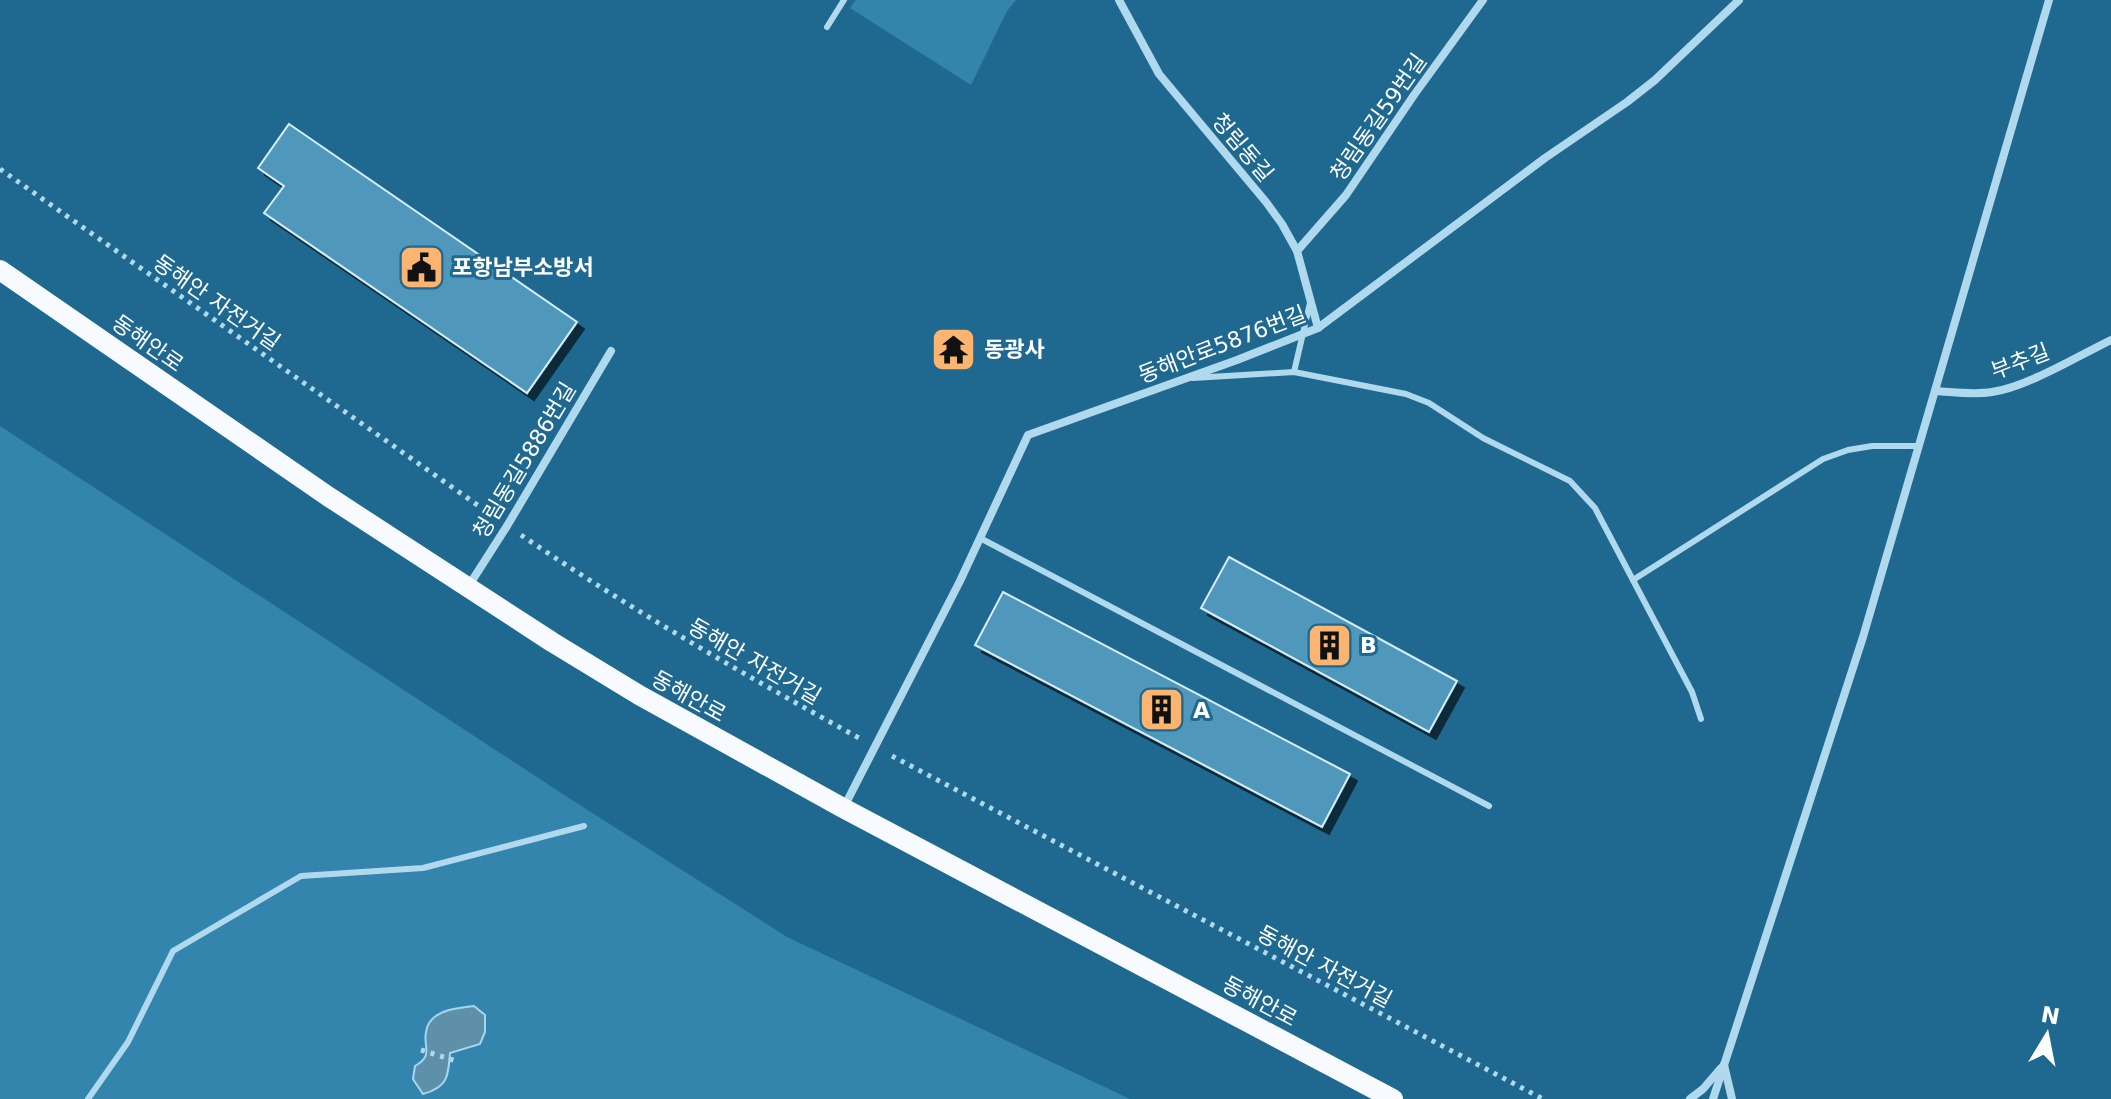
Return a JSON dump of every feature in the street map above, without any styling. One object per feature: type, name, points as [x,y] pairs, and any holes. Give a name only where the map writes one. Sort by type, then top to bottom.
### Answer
[{"type":"main road","name":"동해안로","points":[[0,270],[329,497],[467,588],[639,695],[843,808],[1393,1099]]},
{"type":"street","name":"청림동길","points":[[1119,0],[1159,74],[1282,224],[1297,251],[1318,328]]},
{"type":"street","name":"청림동길59번길","points":[[1297,251],[1346,195],[1483,0]]},
{"type":"street","name":"동해안로5876번길","points":[[843,808],[980,538],[1028,435],[1318,328],[1545,158],[1627,102],[1655,80],[1739,0]]},
{"type":"street","points":[[1713,1099],[1863,637],[2049,0]]},
{"type":"street","name":"부추길","points":[[1936,391],[1976,393],[2008,389],[2111,340]]},
{"type":"street","name":"청림동길5886번길","points":[[467,588],[611,351]]},
{"type":"street","points":[[1690,1099],[1724,1065]]},
{"type":"street","points":[[1724,1065],[1732,1099]]},
{"type":"lane","points":[[827,27],[844,0]]},
{"type":"lane","points":[[1294,372],[1311,299]]},
{"type":"lane","points":[[1186,378],[1294,372],[1406,394],[1429,403],[1483,438],[1570,481],[1595,508],[1692,692],[1701,719]]},
{"type":"lane","points":[[1633,580],[1823,459],[1872,446],[1919,446]]},
{"type":"lane","points":[[980,538],[1489,806]]},
{"type":"lane","points":[[88,1099],[128,1042],[173,951],[301,876],[423,868],[584,826]]},
{"type":"path","name":"동해안 자전거길","points":[[0,169],[507,526],[689,642],[876,747],[1543,1099]]},
{"type":"path","points":[[421,1050],[456,1061]]},
{"type":"shaded area","points":[[856,0],[1016,0],[1007,11],[971,85],[850,8]]},
{"type":"shaded area","points":[[0,426],[787,937],[1130,1099],[0,1099]]},
{"type":"shaded area","points":[[474,1006],[485,1015],[485,1032],[480,1044],[450,1053],[445,1080],[437,1088],[423,1094],[413,1079],[415,1066],[426,1055],[428,1025],[444,1012]]},
{"type":"building","name":"포항남부소방서","points":[[289,124],[577,322],[527,393],[264,213],[284,186],[258,168]]},
{"type":"building","name":"B","points":[[1229,557],[1457,681],[1429,732],[1201,608]]},
{"type":"building","name":"A","points":[[1003,592],[1350,774],[1322,827],[975,645]]},
{"type":"place","name":"포항남부소방서","points":[[421,267]]},
{"type":"place","name":"동광사","points":[[953,349]]},
{"type":"place","name":"B","points":[[1329,645]]},
{"type":"place","name":"A","points":[[1162,710]]}]
